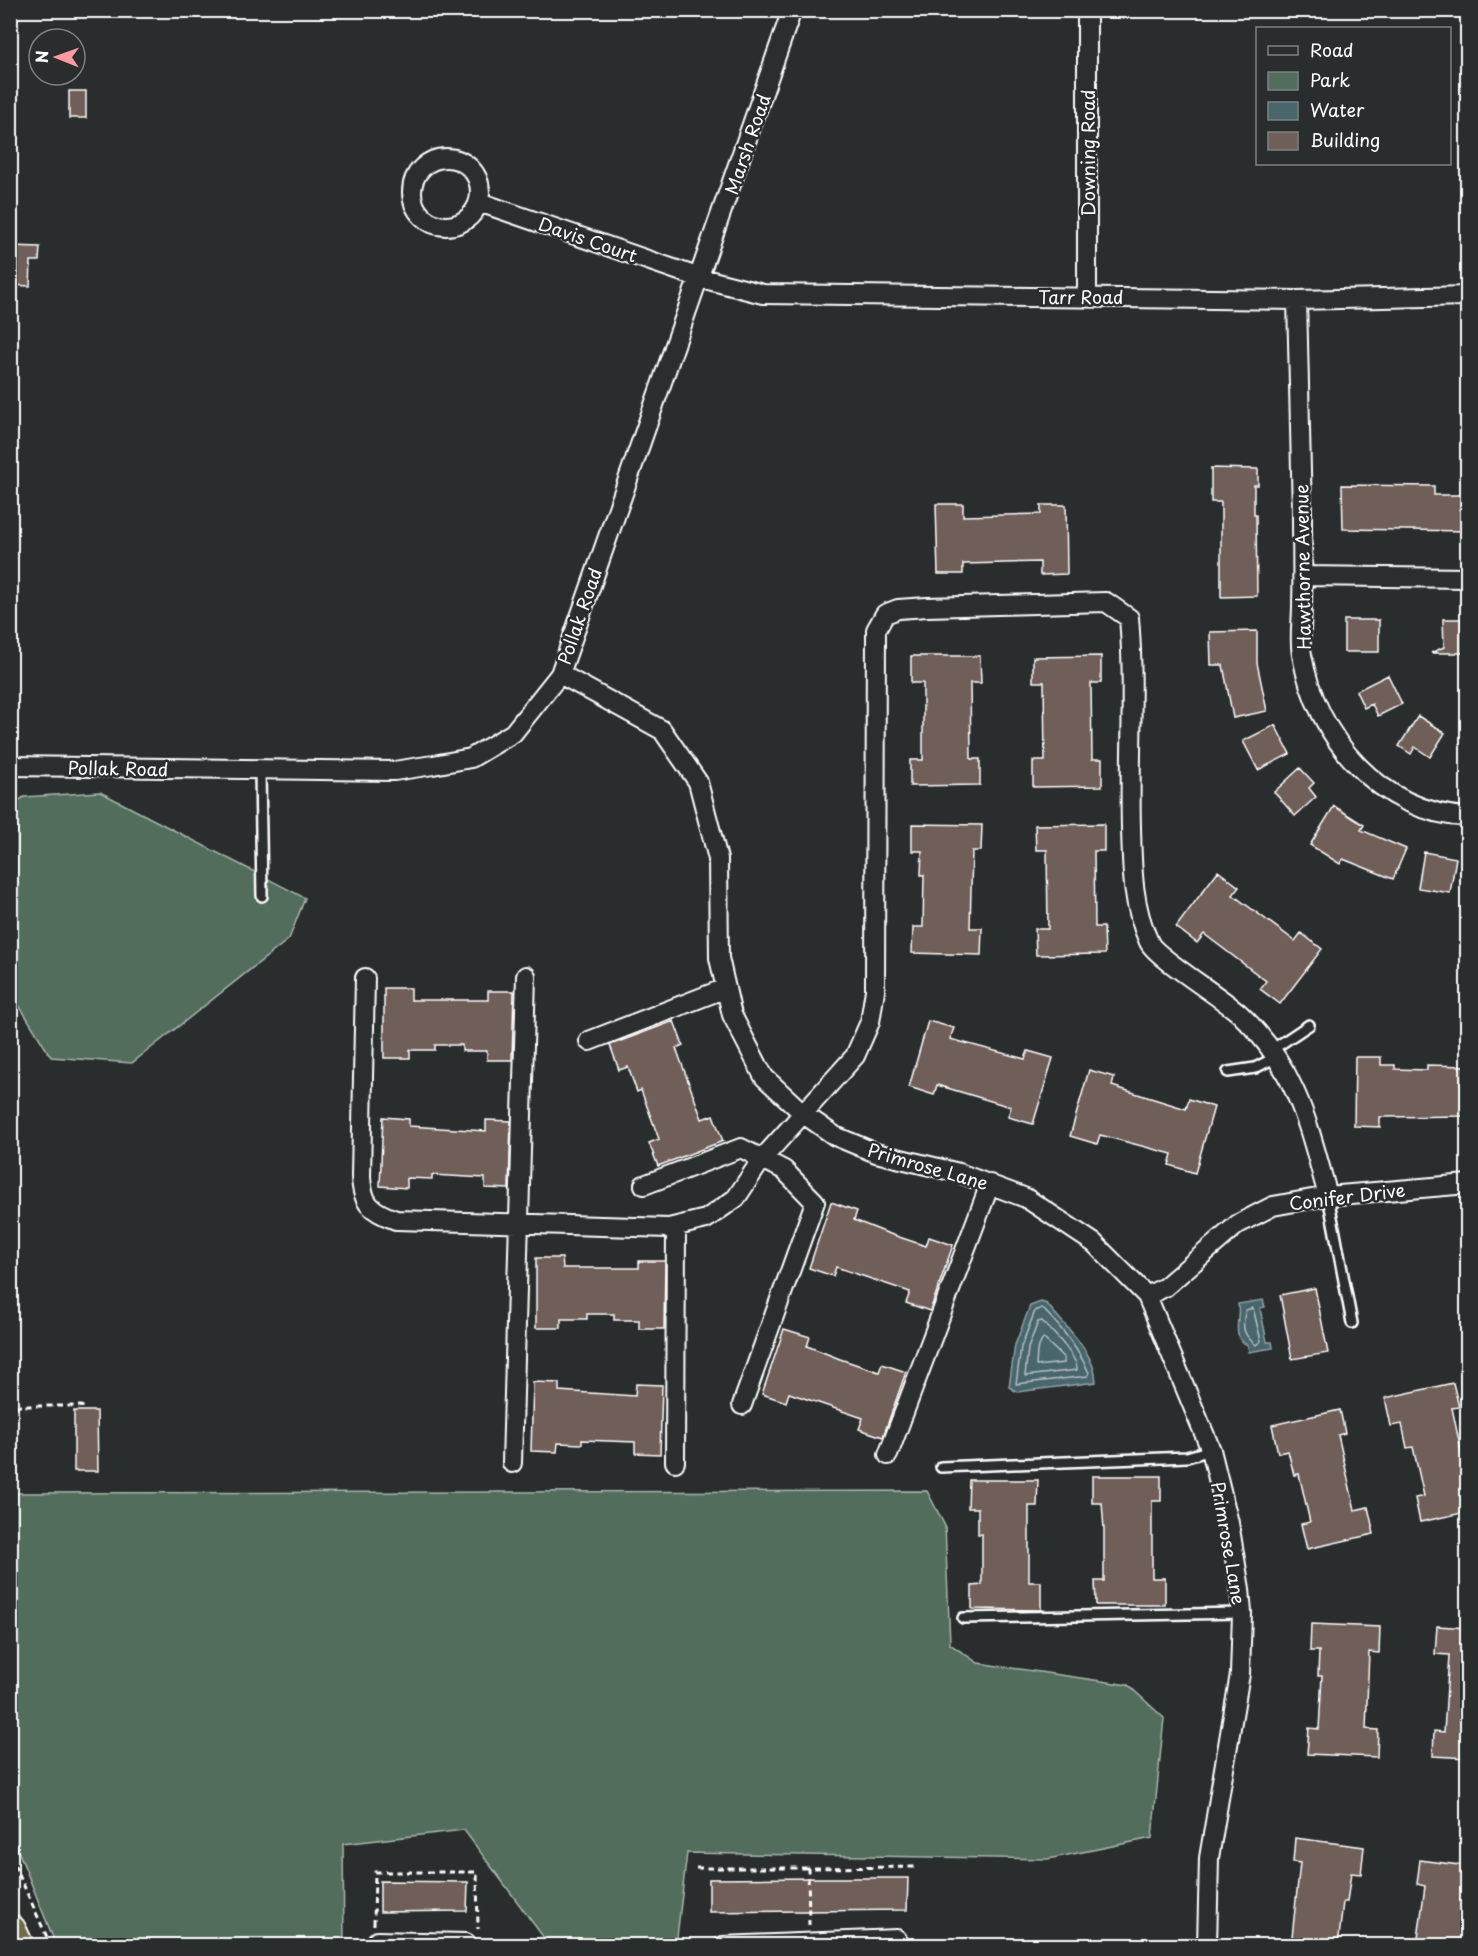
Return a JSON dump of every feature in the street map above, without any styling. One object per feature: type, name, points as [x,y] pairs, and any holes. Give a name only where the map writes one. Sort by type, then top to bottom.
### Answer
[{"type":"highway","points":[[10,1931],[17,1946]]},
{"type":"street","name":"Marsh Road","points":[[697,277],[734,182],[792,10]]},
{"type":"street","name":"Downing Road","points":[[1087,10],[1087,296]]},
{"type":"street","name":"Davis Court","points":[[479,202],[697,277]]},
{"type":"street","name":"Tarr Road","points":[[697,277],[763,294],[799,296],[1087,296],[1297,300],[1467,296]]},
{"type":"street","name":"Pollak Road","points":[[10,766],[394,771],[471,758],[513,733],[560,674],[697,277]]},
{"type":"street","name":"Hawthorne Avenue","points":[[1297,300],[1303,576],[1301,653],[1309,686],[1329,730],[1346,756],[1367,776],[1394,795],[1425,808],[1467,817]]},
{"type":"street","points":[[1303,576],[1467,578]]},
{"type":"street","points":[[365,978],[362,1195],[377,1214],[396,1220],[676,1227],[706,1219],[736,1198],[762,1159],[805,1115],[855,1056],[870,1023],[875,990],[876,630],[885,614],[898,609],[1106,602],[1129,618],[1132,653],[1130,802],[1133,891],[1146,935],[1150,945],[1240,1014],[1276,1052],[1304,1110],[1328,1196]]},
{"type":"street","name":"Primrose Lane","points":[[560,674],[662,730],[698,782],[718,859],[719,958],[732,1015],[764,1077],[805,1115],[835,1136],[876,1153],[959,1173],[1026,1198],[1094,1243],[1148,1296],[1211,1450],[1229,1523],[1242,1613],[1239,1674],[1209,1858],[1208,1946]]},
{"type":"street","points":[[512,1463],[526,976]]},
{"type":"street","points":[[589,1041],[726,988]]},
{"type":"street","points":[[644,1185],[741,1148],[784,1170],[815,1202],[742,1405]]},
{"type":"street","points":[[888,1455],[990,1184]]},
{"type":"street","name":"Conifer Drive","points":[[1148,1296],[1165,1287],[1239,1224],[1273,1206],[1328,1196],[1467,1184]]},
{"type":"street","points":[[675,1462],[676,1227]]},
{"type":"street","points":[[376,1937],[470,1941]]},
{"type":"street","points":[[723,1946],[809,1942],[897,1942]]},
{"type":"lane","points":[[261,771],[262,896]]},
{"type":"lane","points":[[1228,1072],[1255,1068],[1309,1025]]},
{"type":"lane","points":[[1328,1196],[1352,1323]]},
{"type":"lane","points":[[941,1467],[1187,1457],[1211,1450]]},
{"type":"lane","points":[[963,1618],[1242,1613]]},
{"type":"path","points":[[15,1406],[82,1406],[82,1411]]},
{"type":"path","points":[[10,1855],[51,1946]]},
{"type":"path","points":[[696,1868],[918,1867]]},
{"type":"path","points":[[808,1868],[809,1942]]},
{"type":"path","points":[[376,1937],[375,1872],[477,1872],[470,1941]]},
{"type":"green space","points":[[100,792],[305,898],[289,939],[132,1063],[51,1057],[19,1005],[11,1004],[10,806],[24,797]]},
{"type":"green space","points":[[927,1491],[945,1526],[950,1644],[978,1663],[1128,1685],[1164,1718],[1152,1838],[1048,1859],[687,1853],[676,1945],[550,1946],[464,1830],[343,1844],[344,1945],[56,1945],[11,1833],[11,1493]]},
{"type":"water","points":[[1263,1300],[1265,1307],[1260,1308],[1267,1342],[1272,1342],[1273,1348],[1249,1352],[1248,1345],[1239,1338],[1238,1304]]},
{"type":"water","points":[[1041,1302],[1047,1304],[1085,1350],[1096,1382],[1017,1392],[1009,1387],[1015,1345],[1030,1306]]},
{"type":"building","points":[[69,91],[86,91],[86,118],[69,118]]},
{"type":"building","points":[[10,246],[40,247],[39,261],[31,261],[30,286],[10,285]]},
{"type":"building","points":[[1211,468],[1258,469],[1258,485],[1254,485],[1257,596],[1221,597],[1221,502],[1211,502]]},
{"type":"building","points":[[1342,485],[1434,486],[1434,495],[1467,495],[1467,531],[1343,529]]},
{"type":"building","points":[[936,504],[963,504],[963,516],[1041,514],[1041,505],[1066,505],[1067,574],[1040,575],[1040,562],[963,564],[963,574],[938,574]]},
{"type":"building","points":[[1443,619],[1467,619],[1467,653],[1431,653],[1444,647]]},
{"type":"building","points":[[1344,620],[1379,620],[1379,652],[1344,652]]},
{"type":"building","points":[[1257,631],[1257,663],[1267,711],[1233,718],[1223,665],[1211,665],[1210,632]]},
{"type":"building","points":[[911,656],[980,656],[981,683],[970,683],[971,759],[980,759],[980,785],[910,786],[910,760],[923,760],[923,683],[911,683]]},
{"type":"building","points":[[1101,656],[1101,683],[1091,683],[1092,759],[1102,759],[1102,786],[1033,787],[1033,761],[1045,761],[1044,682],[1033,682],[1033,657]]},
{"type":"building","points":[[1388,675],[1402,704],[1378,716],[1372,704],[1364,708],[1356,691]]},
{"type":"building","points":[[1418,716],[1445,733],[1430,757],[1415,747],[1411,754],[1399,746]]},
{"type":"building","points":[[1275,725],[1290,754],[1258,770],[1243,741]]},
{"type":"building","points":[[1300,768],[1314,783],[1309,788],[1316,797],[1295,816],[1274,792]]},
{"type":"building","points":[[1334,806],[1364,825],[1361,830],[1406,849],[1393,879],[1343,859],[1340,864],[1310,845]]},
{"type":"building","points":[[912,824],[982,825],[981,851],[972,851],[970,928],[982,928],[981,955],[912,953],[913,927],[923,927],[924,875],[921,875],[922,851],[912,851]]},
{"type":"building","points":[[1104,824],[1104,851],[1094,851],[1095,927],[1104,927],[1105,954],[1036,955],[1035,929],[1048,929],[1047,850],[1036,850],[1035,825]]},
{"type":"building","points":[[1424,852],[1456,858],[1450,893],[1418,888]]},
{"type":"building","points":[[1218,871],[1239,887],[1233,895],[1295,941],[1301,933],[1322,949],[1280,1004],[1260,989],[1266,981],[1204,934],[1197,943],[1176,927]]},
{"type":"building","points":[[384,988],[411,988],[411,1000],[488,1000],[488,991],[514,991],[512,1060],[487,1060],[487,1051],[462,1051],[462,1045],[435,1045],[435,1050],[410,1050],[410,1058],[384,1058]]},
{"type":"building","points":[[674,1021],[683,1045],[676,1048],[702,1119],[713,1115],[723,1141],[658,1166],[649,1143],[659,1139],[641,1090],[637,1092],[628,1067],[619,1070],[610,1045]]},
{"type":"building","points":[[928,1021],[954,1028],[950,1039],[1025,1059],[1028,1051],[1053,1058],[1033,1124],[1008,1117],[1011,1107],[937,1085],[934,1095],[909,1087]]},
{"type":"building","points":[[1355,1057],[1381,1057],[1381,1065],[1395,1065],[1395,1069],[1427,1070],[1427,1065],[1467,1066],[1467,1116],[1380,1117],[1380,1127],[1354,1126]]},
{"type":"building","points":[[1089,1070],[1114,1077],[1112,1086],[1186,1109],[1189,1099],[1214,1107],[1195,1173],[1169,1165],[1172,1154],[1100,1135],[1097,1144],[1070,1136]]},
{"type":"building","points":[[383,1117],[409,1119],[409,1126],[486,1131],[486,1120],[511,1121],[509,1189],[485,1188],[485,1178],[432,1175],[432,1179],[407,1178],[407,1188],[380,1186]]},
{"type":"building","points":[[831,1202],[857,1211],[854,1220],[887,1233],[926,1246],[929,1237],[953,1245],[930,1311],[906,1303],[910,1292],[836,1267],[833,1276],[809,1268]]},
{"type":"building","points":[[536,1258],[562,1258],[563,1268],[639,1268],[639,1261],[665,1261],[664,1329],[639,1329],[639,1320],[614,1320],[614,1314],[587,1314],[587,1319],[561,1319],[561,1328],[536,1328]]},
{"type":"building","points":[[1315,1288],[1328,1353],[1292,1359],[1280,1295]]},
{"type":"building","points":[[784,1329],[810,1337],[807,1346],[840,1359],[879,1372],[882,1364],[906,1372],[883,1437],[859,1429],[863,1418],[789,1393],[786,1402],[762,1394]]},
{"type":"building","points":[[533,1382],[559,1383],[559,1391],[635,1396],[636,1384],[662,1385],[660,1454],[635,1453],[635,1442],[582,1440],[582,1444],[558,1443],[557,1452],[531,1451]]},
{"type":"building","points":[[1453,1383],[1459,1407],[1452,1408],[1467,1479],[1467,1512],[1420,1522],[1415,1498],[1424,1496],[1413,1447],[1407,1448],[1402,1424],[1391,1426],[1385,1398]]},
{"type":"building","points":[[1340,1410],[1345,1433],[1338,1435],[1355,1510],[1368,1507],[1374,1534],[1307,1549],[1301,1524],[1310,1522],[1299,1474],[1294,1475],[1288,1451],[1278,1453],[1272,1425]]},
{"type":"building","points":[[74,1411],[97,1411],[98,1471],[74,1471]]},
{"type":"building","points":[[1092,1476],[1161,1476],[1161,1501],[1152,1501],[1152,1578],[1165,1578],[1165,1605],[1096,1605],[1095,1581],[1104,1581],[1104,1529],[1102,1503],[1092,1503]]},
{"type":"building","points":[[969,1480],[1038,1480],[1037,1506],[1029,1506],[1029,1582],[1041,1582],[1041,1610],[972,1609],[972,1586],[982,1585],[982,1534],[978,1534],[978,1508],[968,1508]]},
{"type":"building","points":[[1311,1624],[1380,1627],[1379,1653],[1369,1652],[1366,1729],[1378,1730],[1377,1757],[1307,1754],[1309,1728],[1319,1729],[1322,1676],[1318,1676],[1319,1651],[1310,1651]]},
{"type":"building","points":[[1437,1626],[1467,1628],[1467,1758],[1433,1756],[1434,1731],[1444,1732],[1449,1655],[1435,1654]]},
{"type":"building","points":[[1295,1838],[1364,1847],[1361,1874],[1351,1873],[1347,1902],[1343,1902],[1338,1946],[1291,1946],[1300,1863],[1293,1862]]},
{"type":"building","points":[[1420,1860],[1467,1866],[1466,1946],[1417,1946],[1425,1886],[1417,1884]]},
{"type":"building","points":[[908,1878],[907,1910],[709,1912],[709,1879]]},
{"type":"building","points":[[380,1881],[468,1882],[467,1911],[380,1912]]}]
